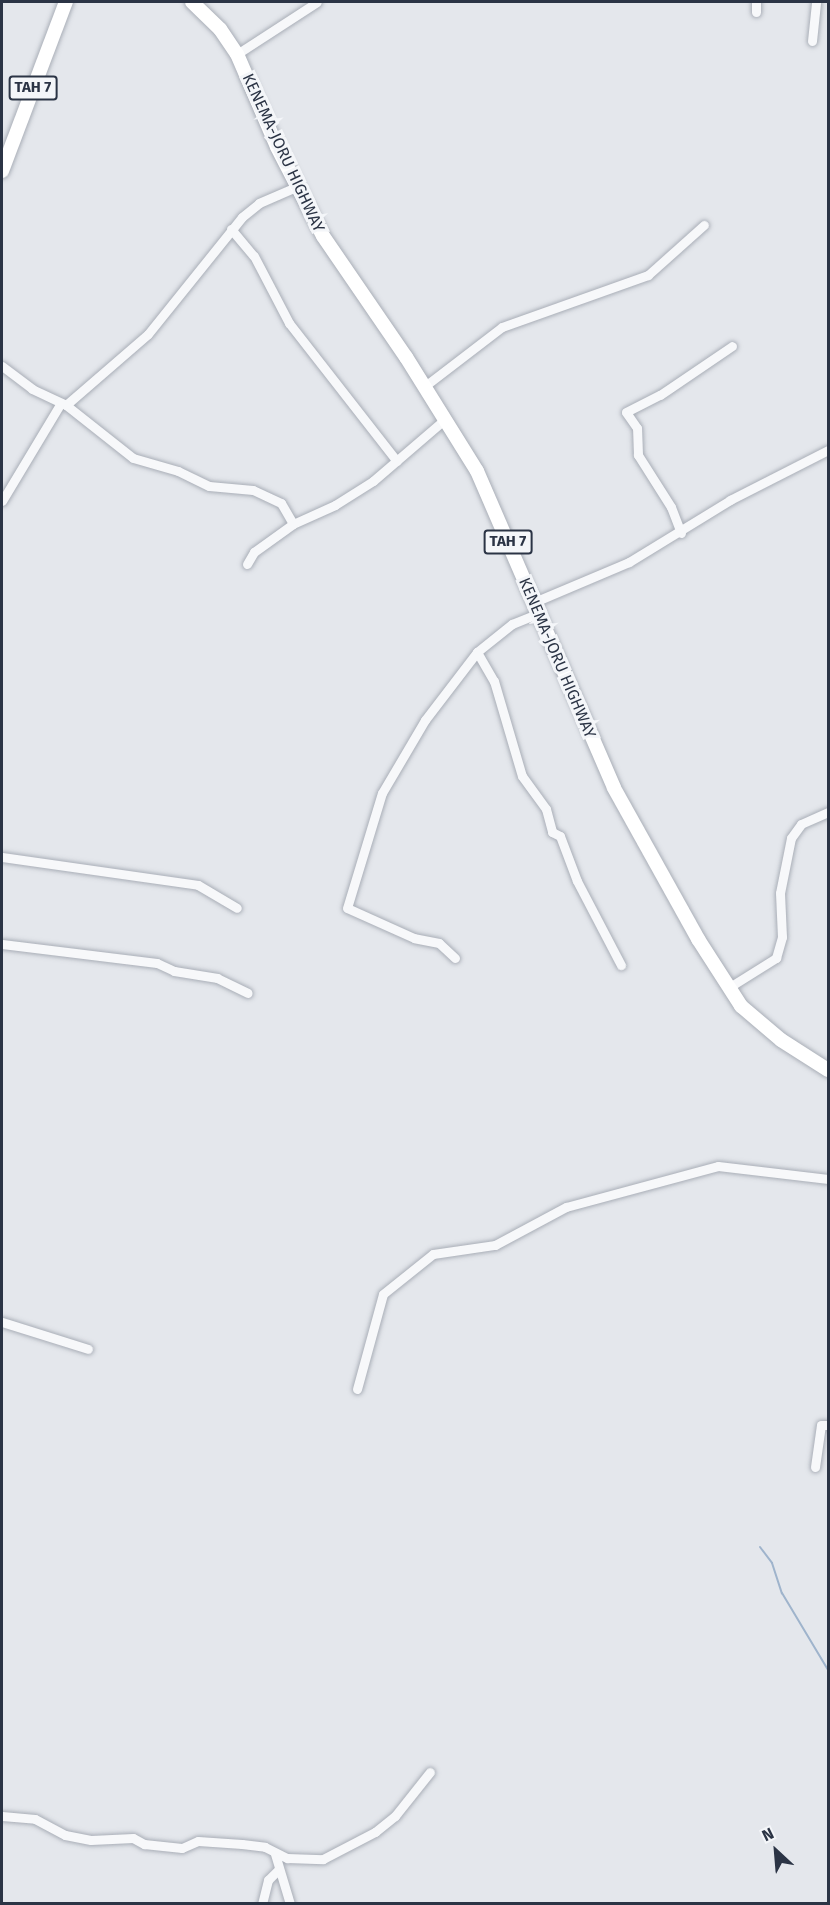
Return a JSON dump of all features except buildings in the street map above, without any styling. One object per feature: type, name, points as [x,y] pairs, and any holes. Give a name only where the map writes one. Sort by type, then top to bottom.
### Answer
[{"type":"highway","name":"KENEMA-JORU HIGHWAY","points":[[192,2],[220,29],[237,54],[296,187],[336,257],[425,386],[477,471],[618,796],[728,988],[741,1006],[781,1040],[828,1070]]},
{"type":"highway","name":"TAH 7","points":[[2,171],[66,3]]},
{"type":"street","points":[[756,2],[756,12]]},
{"type":"street","points":[[812,41],[816,2]]},
{"type":"street","points":[[237,54],[292,21],[311,3]]},
{"type":"street","points":[[2,501],[64,404],[148,334],[231,229],[259,203],[296,187]]},
{"type":"street","points":[[425,386],[502,327],[648,275],[704,225]]},
{"type":"street","points":[[231,229],[254,256],[289,323],[397,461]]},
{"type":"street","points":[[681,532],[638,455],[637,428],[626,412],[660,395],[732,346]]},
{"type":"street","points":[[2,366],[32,389],[64,404],[133,458],[178,471],[209,486],[253,490],[281,503],[293,524]]},
{"type":"street","points":[[247,564],[254,552],[293,524],[345,499],[397,461],[445,419]]},
{"type":"street","points":[[455,958],[439,943],[414,938],[347,908],[382,794],[425,720],[477,652],[535,608],[629,562],[730,500],[828,450]]},
{"type":"street","points":[[477,652],[494,681],[522,776],[546,809],[552,832],[560,836],[576,881],[621,965]]},
{"type":"street","points":[[728,988],[776,958],[782,937],[780,893],[791,838],[801,824],[828,812]]},
{"type":"street","points":[[2,857],[198,885],[237,908]]},
{"type":"street","points":[[2,944],[157,963],[174,971],[217,978],[248,993]]},
{"type":"street","points":[[357,1389],[383,1294],[433,1254],[495,1245],[566,1207],[718,1166],[828,1179]]},
{"type":"street","points":[[2,1322],[88,1349]]},
{"type":"street","points":[[815,1467],[821,1425],[828,1425]]},
{"type":"street","points":[[2,1816],[35,1820],[65,1835],[91,1840],[133,1838],[144,1844],[182,1848],[198,1841],[242,1844],[266,1847],[275,1854],[287,1858],[323,1859],[337,1853],[395,1816],[430,1772]]},
{"type":"street","points":[[275,1854],[290,1904]]},
{"type":"street","points":[[262,1904],[268,1880],[278,1870]]},
{"type":"waterway","points":[[760,1547],[772,1563],[782,1593],[828,1670]]}]
